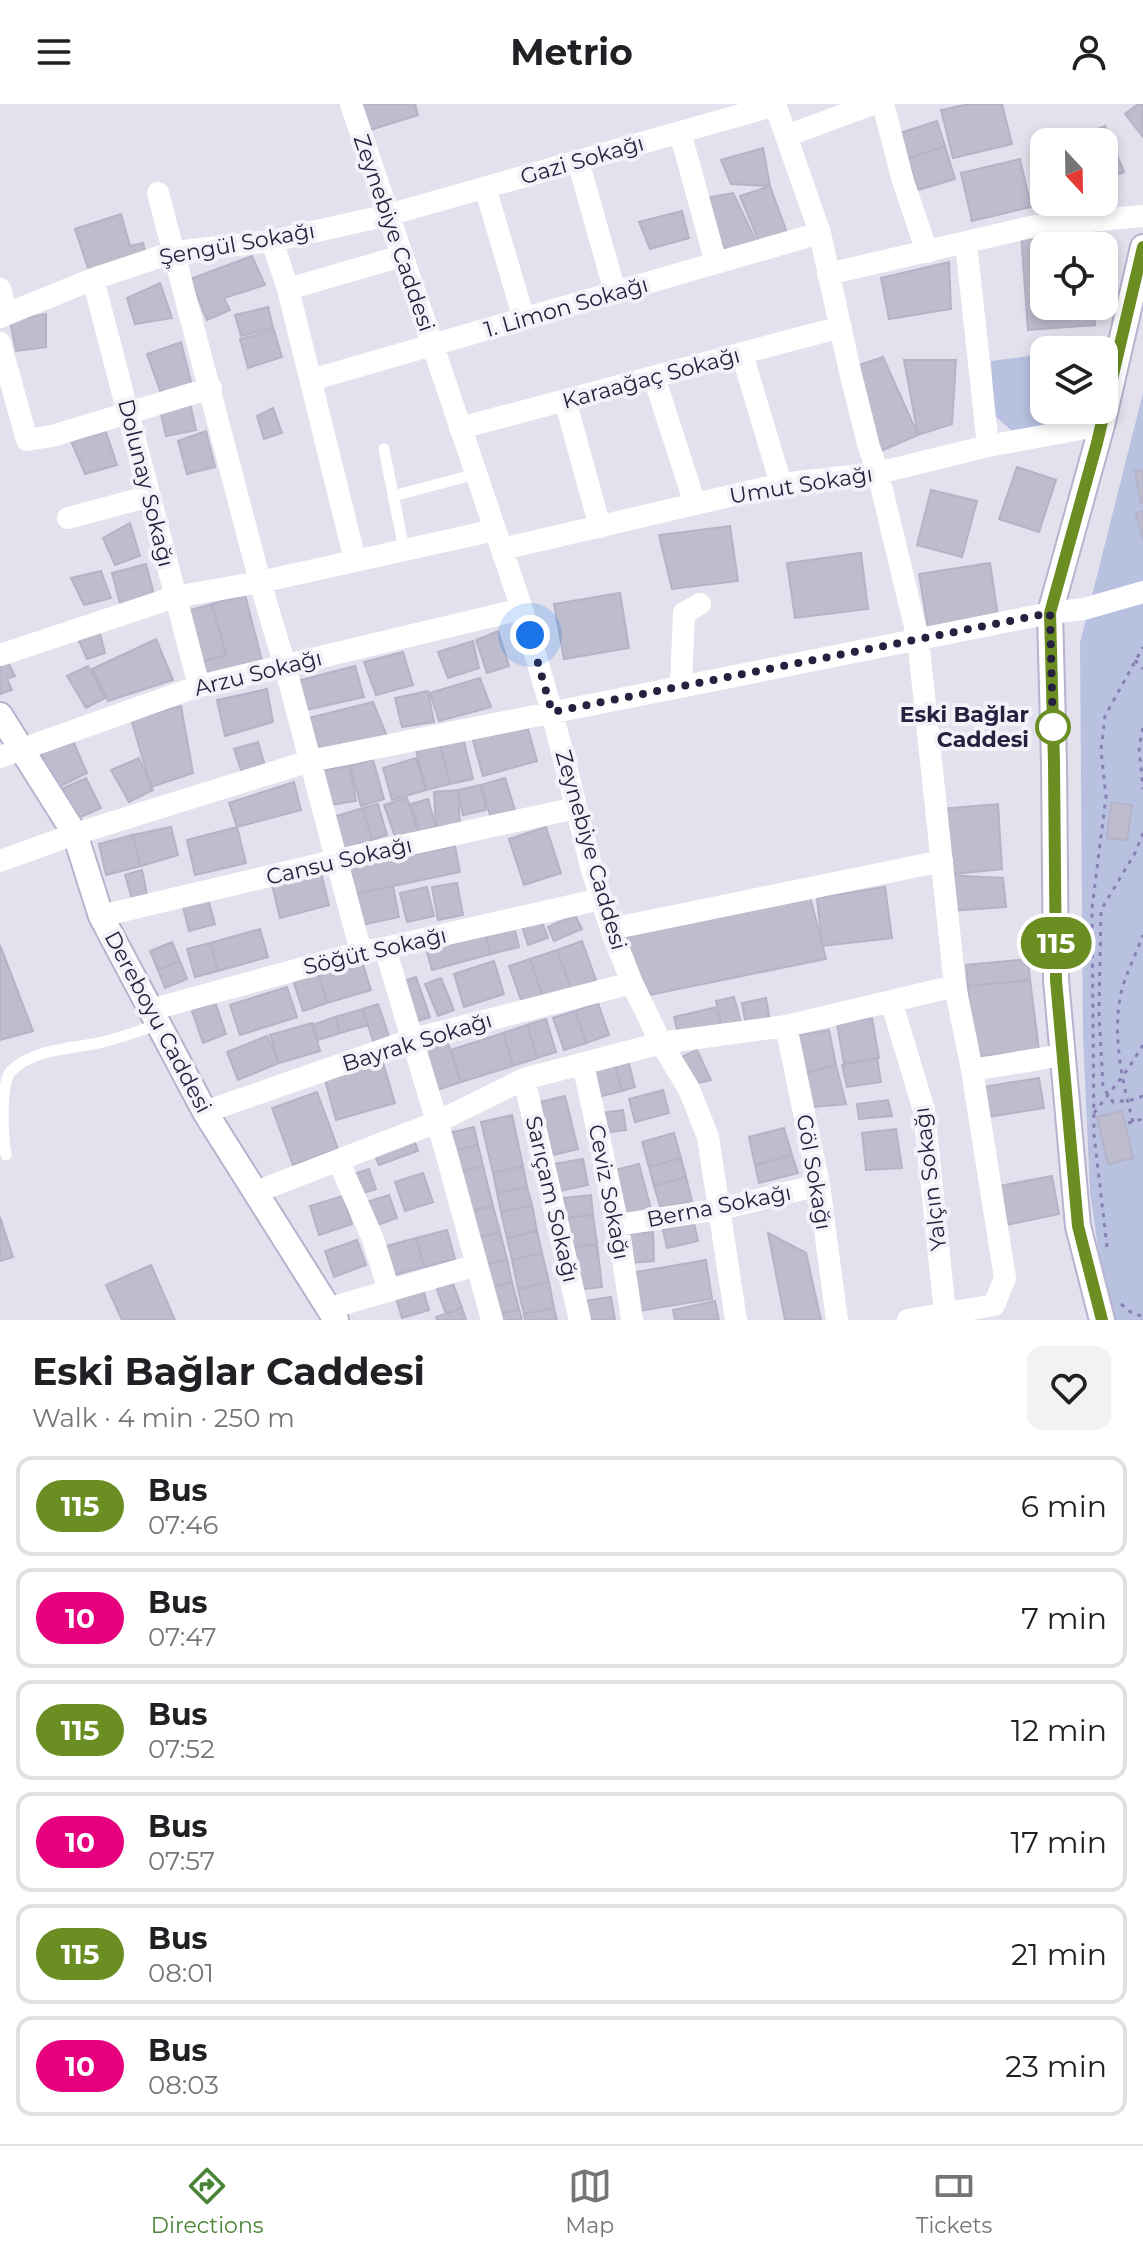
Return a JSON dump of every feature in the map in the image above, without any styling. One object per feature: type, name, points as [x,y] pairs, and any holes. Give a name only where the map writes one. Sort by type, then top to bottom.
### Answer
[{"type":"main road","points":[[1102,1320],[1078,1226],[1056,980],[1050,613],[1102,425],[1143,247]]},
{"type":"main road","name":"Dereboyu Caddesi","points":[[0,715],[10,752],[75,834],[101,916],[205,1112],[333,1314]]},
{"type":"street","name":"Zeynebiye Caddesi","points":[[351,104],[522,609],[611,929],[632,983],[661,1043],[689,1089],[708,1137],[736,1320]]},
{"type":"street","points":[[786,136],[873,104]]},
{"type":"street","points":[[883,104],[903,181],[927,252]]},
{"type":"street","name":"Gazi Sokağı","points":[[388,215],[775,105]]},
{"type":"street","points":[[775,105],[820,233],[869,447],[918,639],[955,986],[972,1070],[1005,1278],[994,1305],[908,1320]]},
{"type":"street","points":[[680,132],[716,263]]},
{"type":"street","points":[[578,161],[615,292]]},
{"type":"street","points":[[485,187],[524,319]]},
{"type":"street","points":[[158,193],[361,952]]},
{"type":"street","name":"Şengül Sokağı","points":[[3,315],[93,279],[174,252],[272,241],[388,215]]},
{"type":"street","points":[[828,274],[1035,226],[1143,216]]},
{"type":"street","name":"1. Limon Sokağı","points":[[311,380],[820,233]]},
{"type":"street","points":[[272,241],[288,289],[355,560]]},
{"type":"street","points":[[966,243],[988,446]]},
{"type":"street","points":[[288,289],[402,256]]},
{"type":"street","name":"Dolunay Sokağı","points":[[93,279],[199,686]]},
{"type":"street","points":[[0,289],[3,315]]},
{"type":"street","name":"Karaağaç Sokağı","points":[[460,428],[841,327]]},
{"type":"street","points":[[0,343],[27,440],[52,436],[211,388]]},
{"type":"street","points":[[742,354],[781,484]]},
{"type":"street","points":[[654,377],[695,504]]},
{"type":"street","points":[[565,400],[600,527]]},
{"type":"street","name":"Umut Sokağı","points":[[0,655],[175,597],[260,582],[404,549],[600,527],[781,484],[878,473],[988,446],[1102,425]]},
{"type":"street","points":[[68,518],[150,496]]},
{"type":"street","points":[[0,861],[75,834],[310,761],[1050,613],[1084,609],[1143,592]]},
{"type":"street","points":[[681,686],[684,613],[700,604]]},
{"type":"street","name":"Arzu Sokağı","points":[[10,752],[199,686],[522,609]]},
{"type":"street","name":"Cansu Sokağı","points":[[101,916],[576,808]]},
{"type":"street","points":[[611,929],[942,861]]},
{"type":"street","name":"Söğüt Sokağı","points":[[154,1018],[361,952],[601,899]]},
{"type":"street","points":[[385,948],[414,1039],[492,1320]]},
{"type":"street","name":"Bayrak Sokağı","points":[[205,1112],[414,1039],[632,983]]},
{"type":"street","points":[[256,1192],[437,1122],[524,1079],[661,1043],[786,1026],[955,986]]},
{"type":"street","name":"Yalçın Sokağı","points":[[891,1001],[924,1110],[945,1313]]},
{"type":"street","name":"Göl Sokağı","points":[[786,1026],[819,1185],[837,1320]]},
{"type":"street","points":[[972,1070],[1063,1055]]},
{"type":"street","name":"Ceviz Sokağı","points":[[583,1064],[618,1225],[632,1320]]},
{"type":"street","name":"Sarıçam Sokağı","points":[[524,1079],[580,1320]]},
{"type":"street","points":[[338,1160],[373,1239],[389,1291]]},
{"type":"street","name":"Berna Sokağı","points":[[618,1225],[720,1209],[819,1185]]},
{"type":"street","points":[[333,1314],[389,1291],[477,1265]]},
{"type":"lane","points":[[384,449],[404,549]]},
{"type":"lane","points":[[393,496],[476,474]]},
{"type":"lane","points":[[6,1155],[3,1105],[9,1072],[33,1057],[58,1049],[100,1043],[154,1018]]},
{"type":"path","points":[[1108,1253],[1094,1135],[1092,908],[1106,797],[1101,750],[1105,716],[1143,647]]},
{"type":"path","points":[[1134,659],[1143,669]]},
{"type":"path","points":[[1143,728],[1139,747],[1143,789]]},
{"type":"path","points":[[1143,833],[1135,853],[1101,910],[1099,1012],[1103,1087],[1113,1102],[1143,1096]]},
{"type":"path","points":[[1143,935],[1118,1008],[1122,1076],[1130,1123],[1143,1119]]},
{"type":"path","points":[[1094,1113],[1143,1045]]},
{"type":"path","points":[[1118,1299],[1133,1314],[1143,1316]]},
{"type":"shaded area","points":[[1030,356],[1030,424],[1050,424],[1012,431],[995,416],[991,361]]},
{"type":"shaded area","points":[[1143,393],[1143,1320],[1111,1320],[1108,1317],[1090,1192],[1083,1036],[1080,643]]},
{"type":"building","points":[[359,104],[415,104],[418,115],[367,131]]},
{"type":"building","points":[[969,104],[1002,104],[1012,144],[953,158],[941,110]]},
{"type":"building","points":[[1138,104],[1143,104],[1143,137],[1125,114]]},
{"type":"building","points":[[937,121],[945,146],[908,158],[900,133]]},
{"type":"building","points":[[945,146],[955,179],[918,190],[908,158]]},
{"type":"building","points":[[763,148],[770,186],[731,184],[721,160]]},
{"type":"building","points":[[1118,157],[1124,172],[1118,174]]},
{"type":"building","points":[[1020,159],[1030,207],[972,221],[961,173]]},
{"type":"building","points":[[770,186],[790,241],[762,249],[740,196]]},
{"type":"building","points":[[733,193],[756,241],[727,254],[701,199]]},
{"type":"building","points":[[682,211],[689,238],[650,249],[639,222]]},
{"type":"building","points":[[121,214],[130,246],[143,243],[147,258],[91,277],[75,229]]},
{"type":"building","points":[[1088,229],[1088,232],[1048,232]]},
{"type":"building","points":[[1030,233],[1030,320],[1094,320],[1095,325],[1028,330],[1021,234]]},
{"type":"building","points":[[252,256],[265,285],[224,298],[230,310],[207,320],[190,279]]},
{"type":"building","points":[[949,262],[951,309],[889,319],[881,278]]},
{"type":"building","points":[[160,283],[172,318],[135,324],[127,298]]},
{"type":"building","points":[[268,307],[273,328],[241,336],[235,315]]},
{"type":"building","points":[[46,314],[46,347],[16,351],[10,321]]},
{"type":"building","points":[[274,330],[282,357],[248,368],[240,339]]},
{"type":"building","points":[[181,342],[192,386],[162,396],[147,354]]},
{"type":"building","points":[[883,357],[918,435],[876,453],[856,366]]},
{"type":"building","points":[[904,360],[956,360],[952,424],[918,435]]},
{"type":"building","points":[[190,403],[196,430],[166,436],[160,410]]},
{"type":"building","points":[[273,408],[282,433],[264,439],[257,416]]},
{"type":"building","points":[[206,431],[215,467],[187,474],[178,441]]},
{"type":"building","points":[[106,432],[117,465],[85,474],[71,441]]},
{"type":"building","points":[[1017,467],[1056,480],[1039,532],[999,519]]},
{"type":"building","points":[[1143,470],[1143,503],[1141,503],[1135,471]]},
{"type":"building","points":[[931,490],[977,501],[962,557],[917,545]]},
{"type":"building","points":[[1143,511],[1143,540],[1136,513]]},
{"type":"building","points":[[130,523],[140,556],[115,565],[103,538]]},
{"type":"building","points":[[730,526],[738,581],[672,589],[659,535]]},
{"type":"building","points":[[861,553],[868,609],[795,618],[787,563]]},
{"type":"building","points":[[990,563],[998,617],[928,628],[919,574]]},
{"type":"building","points":[[146,564],[155,598],[121,607],[112,573]]},
{"type":"building","points":[[101,571],[111,598],[84,605],[71,578]]},
{"type":"building","points":[[620,593],[629,648],[564,659],[554,604]]},
{"type":"building","points":[[245,595],[263,664],[202,681],[198,663],[226,655],[212,604]]},
{"type":"building","points":[[212,604],[226,655],[198,663],[184,612]]},
{"type":"building","points":[[98,626],[105,653],[87,659],[76,634]]},
{"type":"building","points":[[498,631],[509,666],[487,673],[476,640]]},
{"type":"building","points":[[156,639],[173,680],[108,701],[92,669]]},
{"type":"building","points":[[473,641],[479,668],[448,678],[438,652]]},
{"type":"building","points":[[403,652],[413,685],[376,695],[364,662]]},
{"type":"building","points":[[6,659],[15,676],[7,679],[12,690],[0,694],[0,661]]},
{"type":"building","points":[[88,666],[105,698],[86,708],[67,676]]},
{"type":"building","points":[[355,666],[364,697],[297,712],[289,683]]},
{"type":"building","points":[[480,678],[491,707],[439,721],[430,693]]},
{"type":"building","points":[[267,689],[273,722],[225,736],[217,700]]},
{"type":"building","points":[[428,691],[434,722],[402,727],[395,698]]},
{"type":"building","points":[[373,702],[387,736],[315,751],[305,719]]},
{"type":"building","points":[[181,706],[193,773],[151,787],[131,719]]},
{"type":"building","points":[[526,722],[537,761],[483,776],[472,737]]},
{"type":"building","points":[[463,738],[473,779],[450,784],[440,744]]},
{"type":"building","points":[[73,741],[87,773],[57,788],[41,753]]},
{"type":"building","points":[[258,742],[265,766],[242,773],[234,749]]},
{"type":"building","points":[[440,744],[450,784],[426,790],[416,750]]},
{"type":"building","points":[[139,758],[153,790],[129,802],[111,770]]},
{"type":"building","points":[[416,758],[426,790],[392,800],[383,768]]},
{"type":"building","points":[[373,760],[384,799],[361,806],[350,766]]},
{"type":"building","points":[[350,766],[356,801],[324,806],[318,771]]},
{"type":"building","points":[[86,778],[101,808],[74,820],[59,790]]},
{"type":"building","points":[[505,778],[515,810],[491,818],[481,785]]},
{"type":"building","points":[[294,782],[301,810],[237,827],[229,803]]},
{"type":"building","points":[[481,785],[486,810],[463,815],[458,790]]},
{"type":"building","points":[[458,790],[460,826],[436,827],[434,792]]},
{"type":"building","points":[[407,798],[419,832],[396,840],[384,805]]},
{"type":"building","points":[[428,799],[436,827],[419,832],[411,804]]},
{"type":"building","points":[[1111,803],[1132,805],[1127,840],[1107,838]]},
{"type":"building","points":[[378,804],[387,835],[372,840],[363,808]]},
{"type":"building","points":[[998,804],[1002,869],[946,875],[941,809]]},
{"type":"building","points":[[363,808],[372,840],[342,848],[333,817]]},
{"type":"building","points":[[171,827],[178,855],[141,866],[132,835]]},
{"type":"building","points":[[237,827],[246,863],[195,875],[187,840]]},
{"type":"building","points":[[546,827],[561,873],[524,885],[509,839]]},
{"type":"building","points":[[132,835],[141,866],[106,875],[99,844]]},
{"type":"building","points":[[455,846],[460,872],[355,894],[349,868]]},
{"type":"building","points":[[142,870],[147,894],[132,899],[125,875]]},
{"type":"building","points":[[321,873],[329,905],[280,918],[272,885]]},
{"type":"building","points":[[946,875],[1003,878],[1006,907],[950,911]]},
{"type":"building","points":[[457,883],[463,915],[438,920],[432,887]]},
{"type":"building","points":[[393,886],[399,917],[361,925],[355,894]]},
{"type":"building","points":[[427,887],[434,916],[407,922],[400,893]]},
{"type":"building","points":[[885,887],[892,938],[822,946],[817,898]]},
{"type":"building","points":[[808,889],[826,959],[639,997],[615,940]]},
{"type":"building","points":[[207,896],[215,924],[189,931],[182,903]]},
{"type":"building","points":[[575,915],[582,929],[554,941],[548,927]]},
{"type":"building","points":[[541,920],[548,938],[528,945],[522,927]]},
{"type":"building","points":[[514,926],[519,947],[491,954],[485,934]]},
{"type":"building","points":[[260,929],[268,957],[218,971],[210,943]]},
{"type":"building","points":[[485,934],[491,954],[432,970],[426,949]]},
{"type":"building","points":[[582,941],[596,980],[571,989],[557,950]]},
{"type":"building","points":[[172,942],[180,961],[158,970],[150,951]]},
{"type":"building","points":[[210,943],[218,971],[195,977],[187,949]]},
{"type":"building","points":[[0,945],[33,1031],[0,1040]]},
{"type":"building","points":[[557,950],[571,989],[543,998],[530,959]]},
{"type":"building","points":[[361,958],[371,990],[327,1003],[318,972]]},
{"type":"building","points":[[530,959],[543,998],[523,1006],[509,966]]},
{"type":"building","points":[[1028,959],[1030,980],[968,986],[966,965]]},
{"type":"building","points":[[180,961],[187,979],[165,988],[158,970]]},
{"type":"building","points":[[494,961],[504,994],[464,1007],[454,974]]},
{"type":"building","points":[[318,972],[327,1003],[303,1011],[293,980]]},
{"type":"building","points":[[416,977],[430,1017],[415,1022],[401,982]]},
{"type":"building","points":[[441,978],[454,1010],[438,1016],[425,984]]},
{"type":"building","points":[[1030,980],[1039,1050],[973,1057],[968,986]]},
{"type":"building","points":[[287,987],[297,1017],[240,1035],[230,1005]]},
{"type":"building","points":[[734,997],[741,1023],[722,1028],[716,1001]]},
{"type":"building","points":[[766,998],[770,1021],[746,1026],[742,1003]]},
{"type":"building","points":[[215,1002],[226,1034],[203,1043],[192,1011]]},
{"type":"building","points":[[598,1003],[609,1035],[586,1043],[575,1011]]},
{"type":"building","points":[[378,1004],[390,1039],[374,1044],[363,1009]]},
{"type":"building","points":[[717,1007],[722,1028],[679,1038],[674,1017]]},
{"type":"building","points":[[363,1009],[368,1025],[340,1033],[335,1017]]},
{"type":"building","points":[[575,1011],[586,1043],[564,1050],[553,1018]]},
{"type":"building","points":[[335,1017],[340,1033],[318,1040],[312,1025]]},
{"type":"building","points":[[872,1018],[879,1058],[844,1064],[837,1024]]},
{"type":"building","points":[[546,1019],[556,1052],[537,1058],[527,1025]]},
{"type":"building","points":[[312,1023],[320,1051],[279,1063],[270,1035]]},
{"type":"building","points":[[527,1025],[537,1058],[513,1066],[503,1033]]},
{"type":"building","points":[[829,1030],[836,1065],[797,1075],[790,1037]]},
{"type":"building","points":[[503,1033],[513,1066],[461,1082],[451,1050]]},
{"type":"building","points":[[267,1036],[279,1063],[238,1080],[227,1052]]},
{"type":"building","points":[[448,1043],[461,1082],[435,1091],[422,1051]]},
{"type":"building","points":[[697,1050],[711,1080],[694,1084],[672,1061]]},
{"type":"building","points":[[381,1056],[395,1103],[336,1120],[323,1073]]},
{"type":"building","points":[[877,1058],[881,1082],[847,1087],[842,1065]]},
{"type":"building","points":[[628,1061],[635,1087],[622,1091],[615,1065]]},
{"type":"building","points":[[615,1065],[622,1091],[598,1097],[591,1071]]},
{"type":"building","points":[[836,1065],[846,1104],[813,1107],[804,1073]]},
{"type":"building","points":[[1039,1078],[1044,1108],[981,1118],[976,1088]]},
{"type":"building","points":[[663,1090],[669,1113],[635,1122],[629,1099]]},
{"type":"building","points":[[317,1092],[338,1149],[293,1165],[272,1108]]},
{"type":"building","points":[[565,1096],[578,1149],[553,1155],[540,1102]]},
{"type":"building","points":[[888,1100],[892,1116],[859,1119],[857,1104]]},
{"type":"building","points":[[623,1110],[626,1130],[604,1133],[601,1113]]},
{"type":"building","points":[[1122,1111],[1133,1158],[1108,1164],[1097,1117]]},
{"type":"building","points":[[512,1115],[523,1166],[493,1173],[481,1122]]},
{"type":"building","points":[[474,1127],[478,1145],[453,1151],[449,1133]]},
{"type":"building","points":[[784,1128],[792,1155],[755,1165],[749,1137]]},
{"type":"building","points":[[896,1129],[902,1168],[866,1170],[862,1133]]},
{"type":"building","points":[[674,1133],[681,1158],[649,1167],[642,1142]]},
{"type":"building","points":[[413,1137],[418,1151],[379,1165],[373,1151]]},
{"type":"building","points":[[478,1145],[483,1166],[459,1172],[453,1151]]},
{"type":"building","points":[[792,1155],[798,1173],[759,1183],[755,1165]]},
{"type":"building","points":[[681,1158],[686,1177],[654,1186],[649,1167]]},
{"type":"building","points":[[583,1159],[588,1185],[559,1191],[554,1164]]},
{"type":"building","points":[[639,1164],[651,1209],[627,1216],[615,1170]]},
{"type":"building","points":[[483,1166],[493,1206],[469,1212],[459,1172]]},
{"type":"building","points":[[523,1166],[527,1187],[497,1193],[493,1173]]},
{"type":"building","points":[[369,1169],[376,1189],[357,1195],[351,1175]]},
{"type":"building","points":[[423,1173],[433,1202],[405,1211],[395,1182]]},
{"type":"building","points":[[1052,1176],[1059,1214],[1006,1225],[999,1186]]},
{"type":"building","points":[[686,1177],[692,1201],[661,1209],[654,1186]]},
{"type":"building","points":[[527,1187],[532,1205],[501,1212],[497,1193]]},
{"type":"building","points":[[389,1195],[397,1218],[372,1227],[364,1203]]},
{"type":"building","points":[[591,1195],[593,1215],[566,1218],[564,1198]]},
{"type":"building","points":[[343,1196],[352,1224],[319,1235],[310,1206]]},
{"type":"building","points":[[532,1205],[537,1231],[507,1238],[501,1212]]},
{"type":"building","points":[[493,1206],[500,1232],[475,1238],[469,1212]]},
{"type":"building","points":[[593,1215],[597,1244],[570,1248],[566,1218]]},
{"type":"building","points":[[0,1217],[13,1257],[0,1261]]},
{"type":"building","points":[[694,1223],[698,1241],[667,1248],[663,1230]]},
{"type":"building","points":[[447,1230],[455,1259],[424,1267],[416,1238]]},
{"type":"building","points":[[537,1231],[542,1253],[512,1260],[507,1238]]},
{"type":"building","points":[[500,1232],[507,1259],[482,1266],[475,1238]]},
{"type":"building","points":[[653,1232],[654,1261],[629,1263],[627,1234]]},
{"type":"building","points":[[768,1233],[806,1253],[821,1320],[785,1320]]},
{"type":"building","points":[[416,1238],[424,1267],[391,1276],[383,1247]]},
{"type":"building","points":[[357,1240],[366,1265],[334,1277],[325,1251]]},
{"type":"building","points":[[597,1244],[602,1287],[575,1290],[570,1248]]},
{"type":"building","points":[[542,1253],[549,1282],[518,1289],[512,1260]]},
{"type":"building","points":[[507,1259],[512,1282],[488,1288],[482,1266]]},
{"type":"building","points":[[706,1260],[712,1299],[638,1311],[631,1273]]},
{"type":"building","points":[[151,1265],[175,1320],[122,1320],[106,1285]]},
{"type":"building","points":[[451,1278],[462,1308],[446,1314],[435,1284]]},
{"type":"building","points":[[512,1282],[519,1309],[495,1316],[488,1288]]},
{"type":"building","points":[[549,1282],[554,1308],[524,1314],[518,1289]]},
{"type":"building","points":[[422,1286],[429,1310],[402,1318],[395,1294]]},
{"type":"building","points":[[611,1297],[615,1320],[587,1320],[584,1301]]},
{"type":"building","points":[[715,1301],[719,1320],[675,1320],[673,1310]]},
{"type":"building","points":[[462,1308],[466,1320],[437,1320],[436,1317]]},
{"type":"building","points":[[554,1308],[557,1320],[525,1320],[524,1314]]},
{"type":"building","points":[[519,1309],[522,1320],[496,1320],[495,1316]]},
{"type":"bus line","name":"115","points":[[1102,1320],[1078,1226],[1056,980],[1050,613],[1097,443],[1143,247]]},
{"type":"place","name":"Eski Bağlar Caddesi","points":[[1053,727]]},
{"type":"route","points":[[530,635],[552,712],[1050,613],[1053,735],[1053,727]]}]
